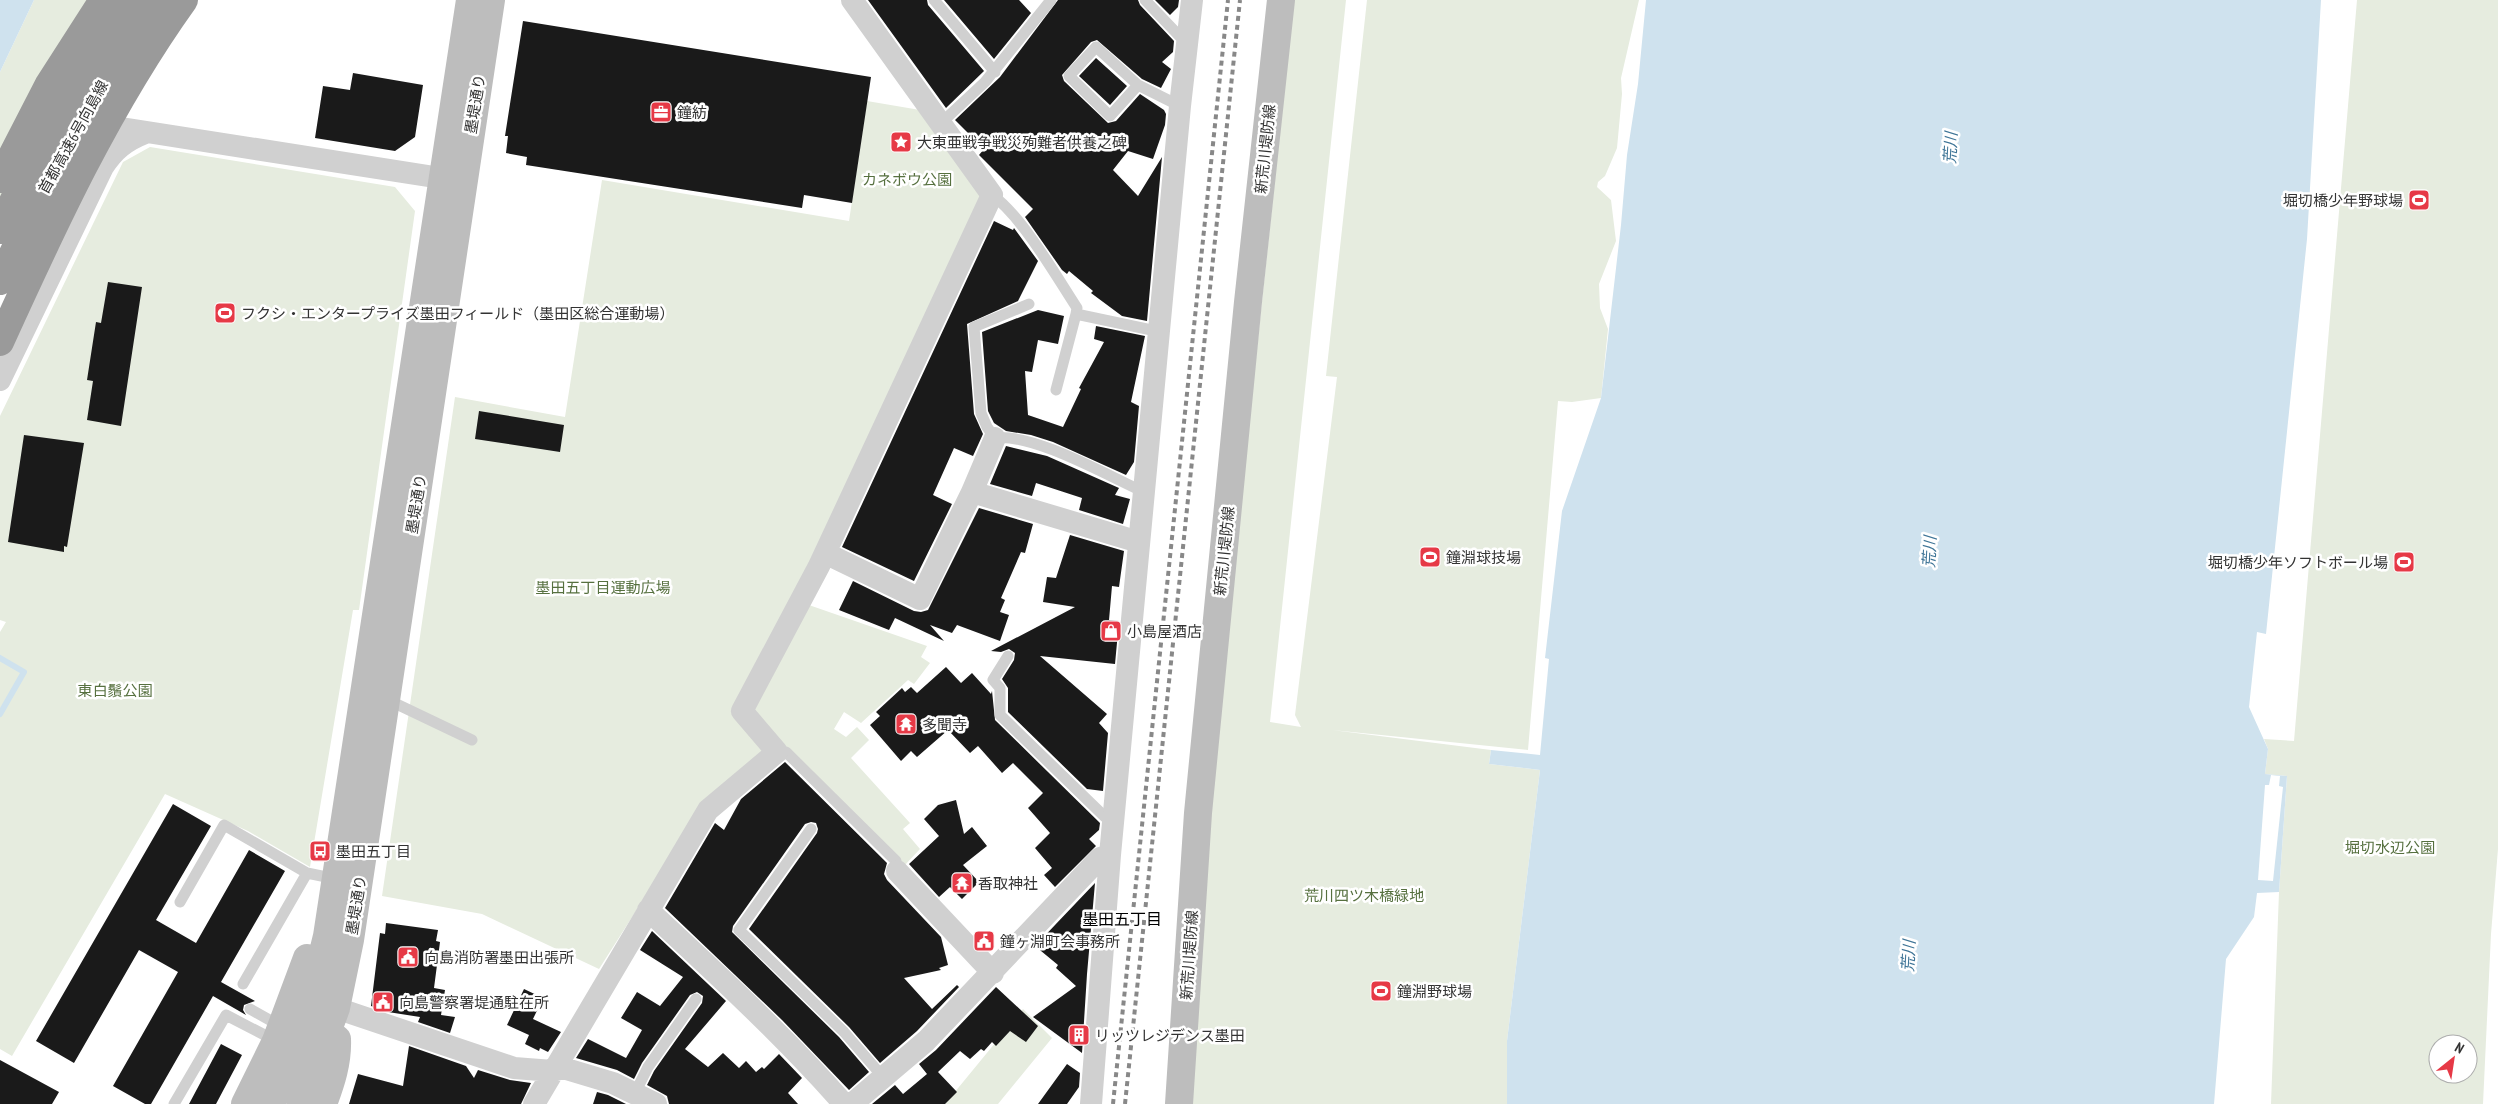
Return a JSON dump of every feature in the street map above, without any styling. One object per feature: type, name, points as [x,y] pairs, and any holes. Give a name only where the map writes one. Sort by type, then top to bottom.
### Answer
[{"type":"highway","points":[[0,179],[49,84],[79,33],[103,0]]},
{"type":"highway","points":[[0,230],[41,144],[87,65],[129,0]]},
{"type":"highway","name":"首都高速6号向島線","points":[[0,281],[34,207],[82,118],[112,67],[159,0]]},
{"type":"highway","points":[[0,342],[82,167],[132,78],[184,0]]},
{"type":"main road","name":"墨堤通り","points":[[301,1104],[336,1008],[350,940],[386,699],[453,180],[470,0]]},
{"type":"main road","name":"墨堤通り","points":[[271,1104],[297,1045],[312,1000],[327,936],[453,180],[491,0]]},
{"type":"main road","name":"新荒川堤防線","points":[[1180,1104],[1198,813],[1248,302],[1281,0]]},
{"type":"main road","name":"墨堤通り","points":[[245,1104],[279,1034],[335,888]]},
{"type":"main road","name":"墨堤通り","points":[[323,1104],[331,1083],[338,1054],[336,1008]]},
{"type":"street","points":[[534,1104],[708,810],[777,752],[742,711],[825,553],[992,195],[852,0]]},
{"type":"street","points":[[1091,1104],[1110,855],[1116,818],[1180,106],[1192,0]]},
{"type":"street","points":[[103,167],[79,189],[64,192],[53,187],[45,178],[42,169],[48,151],[63,131],[79,126],[106,127],[453,180]]},
{"type":"street","points":[[0,380],[103,167],[114,150],[129,140],[145,133]]},
{"type":"street","points":[[825,553],[920,600],[972,492],[995,438]]},
{"type":"street","points":[[972,492],[1140,542]]},
{"type":"street","points":[[852,1104],[926,1041],[993,973],[1100,858],[1110,855]]},
{"type":"street","points":[[897,872],[993,973]]},
{"type":"street","points":[[648,910],[745,1001],[809,1065],[844,1104]]},
{"type":"street","points":[[336,1008],[514,1068],[553,1071],[563,1068],[613,1083],[648,1101]]},
{"type":"lane","points":[[934,0],[994,72]]},
{"type":"lane","points":[[940,124],[994,72],[1051,0]]},
{"type":"lane","points":[[1145,0],[1187,45]]},
{"type":"lane","points":[[1138,85],[1110,116],[1069,76],[1096,47],[1138,85],[1180,106]]},
{"type":"lane","points":[[992,195],[1005,204],[1078,308],[1056,390]]},
{"type":"lane","points":[[1029,304],[974,326],[981,413],[986,428],[995,438],[1009,436],[1050,450],[1146,493]]},
{"type":"lane","points":[[1076,314],[1161,332]]},
{"type":"lane","points":[[1008,656],[993,680],[1000,688],[1000,715],[1105,817],[1116,818]]},
{"type":"lane","points":[[386,699],[472,740]]},
{"type":"lane","points":[[777,752],[786,752],[896,861],[897,872]]},
{"type":"lane","points":[[180,902],[224,826],[335,888]]},
{"type":"lane","points":[[811,829],[739,930],[844,1032],[883,1077]]},
{"type":"lane","points":[[242,984],[307,873]]},
{"type":"lane","points":[[648,1101],[653,1060],[696,999]]},
{"type":"lane","points":[[250,1009],[279,1034]]},
{"type":"lane","points":[[174,1104],[226,1014],[279,1034]]},
{"type":"green space","points":[[34,0],[129,0],[0,209],[0,72]]},
{"type":"green space","name":"荒川四ツ木橋緑地","points":[[1294,0],[1346,0],[1270,722],[1301,727],[1295,715],[1337,377],[1326,376],[1367,0],[1639,0],[1621,78],[1622,94],[1617,148],[1605,176],[1598,182],[1597,187],[1611,200],[1616,241],[1599,284],[1600,308],[1608,329],[1601,398],[1572,402],[1558,401],[1528,750],[1332,730],[1491,750],[1489,764],[1540,770],[1507,1041],[1507,1104],[1190,1104],[1218,716]]},
{"type":"green space","name":"堀切水辺公園","points":[[2357,0],[2498,0],[2498,849],[2491,934],[2483,1104],[2271,1104],[2279,892],[2287,776],[2265,774],[2268,749],[2264,739],[2294,741]]},
{"type":"green space","name":"墨田五丁目運動広場","points":[[867,101],[920,110],[982,196],[764,659],[732,710],[765,753],[704,804],[599,969],[482,914],[382,896],[455,397],[565,417],[602,180],[849,221]]},
{"type":"green space","name":"東白鬚公園","points":[[150,147],[395,187],[415,211],[359,610],[353,610],[310,867],[248,831],[165,794],[12,1056],[0,1049],[0,632],[6,622],[0,620],[0,416],[123,162]]},
{"type":"green space","points":[[806,604],[927,646],[921,657],[930,663],[914,684],[908,680],[861,723],[844,712],[834,729],[846,737],[857,727],[869,740],[851,758],[910,823],[903,829],[920,849],[904,866],[750,711]]},
{"type":"green space","points":[[1023,1009],[1052,1038],[998,1104],[945,1104]]},
{"type":"water","points":[[0,0],[34,0],[0,72]]},
{"type":"water","name":"荒川","points":[[1646,0],[2321,0],[2307,239],[2266,634],[2257,632],[2249,707],[2268,749],[2265,774],[2287,776],[2279,892],[2257,893],[2254,917],[2226,959],[2214,1104],[1507,1104],[1507,1041],[1540,770],[1489,764],[1491,750],[1540,755],[1549,659],[1545,658],[1562,511],[1601,398]]},
{"type":"pier","points":[[2271,775],[2280,776],[2279,786],[2283,787],[2273,881],[2258,880],[2265,785],[2269,785]]},
{"type":"building","points":[[868,0],[927,0],[928,5],[984,71],[946,108]]},
{"type":"building","points":[[944,0],[1019,0],[1031,13],[994,59]]},
{"type":"building","points":[[1058,0],[1138,0],[1140,5],[1174,41],[1173,52],[1162,62],[1171,69],[1161,88],[1142,79],[1097,40],[1091,42],[1062,75],[1064,81],[1108,123],[1116,121],[1140,94],[1164,110],[1166,114],[1165,125],[1153,159],[1128,151],[1113,170],[1138,196],[1162,157],[1147,321],[1122,316],[1091,293],[1093,291],[1069,271],[1067,274],[1062,270],[1025,217],[1033,209],[979,155],[984,149],[955,120],[1000,77]]},
{"type":"building","points":[[1155,0],[1179,0],[1178,7],[1170,15]]},
{"type":"building","points":[[523,21],[871,77],[852,203],[804,195],[802,208],[526,165],[527,157],[506,153],[508,136],[505,136]]},
{"type":"building","points":[[1096,58],[1127,86],[1110,105],[1079,76]]},
{"type":"building","points":[[353,73],[423,85],[415,137],[395,151],[315,138],[323,86],[350,90]]},
{"type":"building","points":[[994,221],[1013,230],[1014,228],[1038,261],[1018,301],[967,324],[974,414],[983,434],[973,456],[954,448],[933,495],[952,504],[914,581],[842,547]]},
{"type":"building","points":[[108,282],[142,287],[121,426],[87,420],[93,381],[87,380],[96,322],[101,323]]},
{"type":"building","points":[[1038,310],[1064,316],[1058,344],[1038,340],[1032,372],[1025,371],[1028,415],[1063,427],[1081,389],[1079,388],[1104,342],[1094,339],[1096,326],[1145,336],[1131,402],[1139,406],[1134,462],[1126,475],[1053,442],[1031,435],[1006,431],[994,423],[988,411],[982,332]]},
{"type":"building","points":[[479,411],[564,425],[560,452],[475,439]]},
{"type":"building","points":[[24,435],[84,443],[67,547],[64,546],[64,552],[8,542]]},
{"type":"building","points":[[1006,446],[1047,456],[1119,488],[1115,495],[1130,499],[1123,524],[1079,510],[1082,498],[1036,483],[1032,496],[990,484]]},
{"type":"building","points":[[979,508],[1033,524],[1025,553],[1021,552],[1001,598],[1005,600],[1000,612],[1009,615],[1000,641],[957,625],[952,633],[930,625],[944,641],[895,618],[889,630],[839,610],[853,581],[914,611],[928,610]]},
{"type":"building","points":[[1070,535],[1124,551],[1119,587],[1112,586],[1109,620],[1119,621],[1115,664],[1040,656],[1107,714],[1099,723],[1108,733],[1103,791],[1087,789],[1008,712],[1008,688],[1002,679],[1014,660],[1015,653],[1009,649],[1001,652],[991,651],[1075,607],[1043,602],[1047,577],[1056,578]]},
{"type":"building","points":[[946,667],[961,683],[972,673],[991,694],[992,691],[995,720],[1100,823],[1099,830],[1089,839],[1096,846],[1055,887],[1044,875],[1052,868],[1035,848],[1050,833],[1028,808],[1043,793],[1013,763],[1002,773],[978,746],[970,753],[948,730],[917,757],[911,751],[901,761],[870,725],[880,716],[876,712],[902,688],[905,692],[911,687],[917,693]]},
{"type":"building","points":[[785,762],[887,863],[884,874],[887,880],[941,937],[948,965],[939,968],[941,970],[904,978],[932,1009],[957,985],[959,987],[917,1031],[880,1063],[849,1027],[749,929],[817,833],[816,823],[805,824],[733,926],[732,932],[839,1037],[869,1072],[849,1090],[782,1020],[665,908],[715,823],[724,830],[741,799]]},
{"type":"building","points":[[956,800],[964,834],[972,827],[987,846],[963,865],[979,882],[962,899],[950,887],[939,897],[909,864],[939,836],[924,819],[938,805]]},
{"type":"building","points":[[173,804],[211,826],[156,920],[196,943],[249,850],[285,871],[221,982],[255,1001],[244,1005],[243,1010],[246,1015],[213,996],[151,1104],[145,1104],[113,1086],[178,972],[139,950],[74,1063],[36,1041]]},
{"type":"building","points":[[1095,883],[1082,1053],[1033,1017],[1076,986],[1056,968],[1058,965],[1035,946]]},
{"type":"building","points":[[386,923],[438,930],[436,941],[440,942],[434,988],[445,990],[441,1015],[455,1017],[450,1033],[418,1022],[420,1017],[388,1012],[371,1006],[380,933],[385,934]]},
{"type":"building","points":[[652,931],[726,1001],[685,1049],[708,1067],[723,1053],[739,1068],[746,1061],[756,1072],[762,1067],[764,1069],[779,1054],[802,1078],[788,1093],[798,1104],[669,1104],[667,1096],[647,1085],[654,1071],[702,1003],[703,996],[697,992],[690,995],[642,1063],[634,1079],[617,1070],[576,1058],[588,1039],[626,1058],[642,1030],[621,1018],[637,992],[660,1006],[683,977],[640,950]]},
{"type":"building","points":[[996,987],[1038,1026],[1026,1042],[1010,1031],[996,1046],[992,1042],[984,1051],[981,1049],[970,1059],[960,1051],[938,1072],[957,1092],[945,1104],[872,1104],[895,1085],[903,1094],[927,1074],[919,1064],[936,1050]]},
{"type":"building","points":[[524,989],[543,998],[533,1019],[561,1032],[548,1052],[540,1048],[539,1051],[525,1044],[529,1035],[507,1025]]},
{"type":"building","points":[[221,1044],[242,1055],[216,1104],[189,1104]]},
{"type":"building","points":[[409,1046],[466,1066],[474,1078],[478,1070],[510,1080],[531,1083],[521,1104],[349,1104],[358,1074],[403,1086]]},
{"type":"building","points":[[0,1060],[59,1092],[52,1104],[0,1104]]},
{"type":"building","points":[[1067,1064],[1080,1073],[1079,1087],[1067,1104],[1038,1104]]},
{"type":"building","points":[[597,1092],[608,1095],[626,1104],[593,1104]]},
{"type":"waterway","points":[[0,658],[24,672],[0,714]]},
{"type":"railway","points":[[1113,1104],[1228,0]]},
{"type":"railway","points":[[1125,1104],[1240,0]]},
{"type":"place","name":"鐘紡","points":[[661,112]]},
{"type":"place","name":"大東亜戦争戦災殉難者供養之碑","points":[[901,142]]},
{"type":"place","name":"堀切橋少年野球場","points":[[2419,200]]},
{"type":"place","name":"フクシ・エンタープライズ墨田フィールド（墨田区総合運動場）","points":[[225,313]]},
{"type":"place","name":"鐘淵球技場","points":[[1430,557]]},
{"type":"place","name":"堀切橋少年ソフトボール場","points":[[2404,562]]},
{"type":"place","name":"小島屋酒店","points":[[1111,631]]},
{"type":"place","name":"多聞寺","points":[[906,724]]},
{"type":"place","name":"墨田五丁目","points":[[320,851]]},
{"type":"place","name":"香取神社","points":[[962,883]]},
{"type":"place","name":"鐘ヶ淵町会事務所","points":[[984,941]]},
{"type":"place","name":"向島消防署墨田出張所","points":[[408,957]]},
{"type":"place","name":"鐘淵野球場","points":[[1381,991]]},
{"type":"place","name":"向島警察署堤通駐在所","points":[[383,1002]]},
{"type":"place","name":"リッツレジデンス墨田","points":[[1079,1035]]},
{"type":"district","name":"墨田五丁目","points":[[1122,919]]},
{"type":"park label","name":"カネボウ公園","points":[[907,179]]}]
